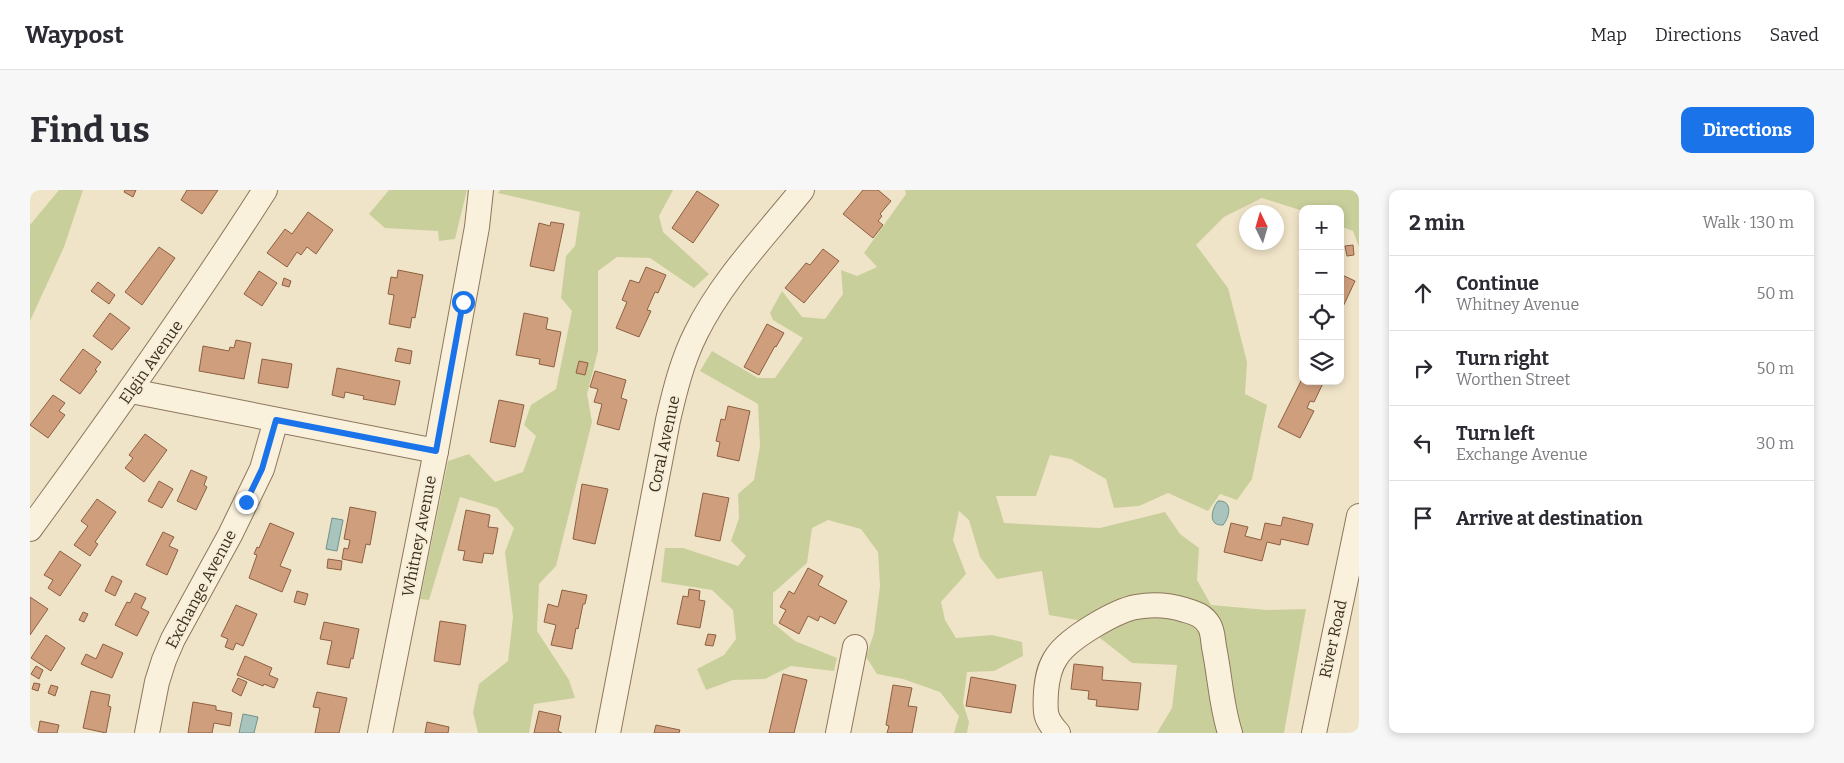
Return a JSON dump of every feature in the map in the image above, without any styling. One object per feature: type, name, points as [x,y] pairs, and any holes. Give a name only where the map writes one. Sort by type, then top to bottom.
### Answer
[{"type":"street","name":"Elgin Avenue","points":[[30,529],[131,391],[266,190]]},
{"type":"street","name":"Whitney Avenue","points":[[380,733],[436,451],[482,190]]},
{"type":"street","name":"Coral Avenue","points":[[608,733],[668,420],[684,361],[703,320],[727,284],[802,190]]},
{"type":"street","points":[[131,391],[436,451]]},
{"type":"street","name":"Exchange Avenue","points":[[147,733],[155,689],[164,660],[173,639],[230,534],[262,469],[276,420]]},
{"type":"street","name":"River Road","points":[[1314,733],[1359,516]]},
{"type":"street","points":[[1058,733],[1049,723],[1045,712],[1046,683],[1050,668],[1057,656],[1066,645],[1082,633],[1104,621],[1134,607],[1155,605],[1175,607],[1200,614],[1210,626],[1225,718],[1230,733]]},
{"type":"street","points":[[838,733],[855,647]]},
{"type":"green space","points":[[59,190],[83,190],[64,247],[30,321],[30,225]]},
{"type":"green space","points":[[389,190],[467,190],[455,239],[439,241],[438,231],[385,228],[369,214]]},
{"type":"green space","points":[[500,190],[673,190],[659,216],[663,232],[709,274],[694,288],[650,258],[617,257],[598,271],[598,351],[587,394],[592,422],[556,566],[539,584],[537,631],[569,680],[575,698],[534,704],[529,733],[478,733],[473,712],[479,684],[508,661],[513,617],[505,552],[514,528],[497,508],[460,497],[429,600],[420,599],[448,461],[469,454],[495,482],[523,472],[536,436],[524,425],[531,405],[556,389],[572,311],[561,298],[566,256],[575,246],[580,212],[498,193]]},
{"type":"green space","points":[[905,190],[1359,190],[1359,247],[1353,231],[1344,228],[1344,205],[1299,205],[1299,210],[1262,198],[1248,205],[1239,205],[1239,210],[1224,217],[1196,245],[1228,288],[1247,362],[1245,394],[1267,405],[1252,479],[1237,500],[1220,494],[1208,511],[1168,493],[1139,506],[1114,508],[1106,479],[1071,459],[1050,455],[1036,496],[996,496],[1004,523],[1100,528],[1165,512],[1180,534],[1199,548],[1197,580],[1211,605],[1267,610],[1306,609],[1284,733],[1157,733],[1172,708],[1177,665],[1132,663],[1077,620],[1049,615],[1042,571],[997,579],[980,557],[969,520],[959,511],[953,540],[966,574],[941,602],[945,620],[956,638],[992,635],[1022,642],[1023,656],[994,671],[967,672],[963,703],[969,722],[967,733],[954,733],[959,716],[940,692],[903,679],[877,674],[866,657],[874,633],[880,586],[878,552],[861,529],[828,520],[812,528],[807,563],[773,593],[773,623],[795,641],[837,658],[834,671],[791,666],[765,679],[733,680],[706,690],[697,669],[724,655],[736,639],[733,610],[712,590],[661,582],[665,548],[683,548],[738,566],[746,556],[731,541],[739,518],[738,494],[754,480],[760,446],[758,404],[700,371],[712,351],[758,378],[775,378],[803,338],[773,320],[770,313],[782,291],[802,317],[825,319],[843,294],[841,270],[857,276],[877,267],[864,253],[906,194]]},
{"type":"water","points":[[1218,501],[1226,503],[1229,510],[1223,525],[1215,523],[1212,517]]},
{"type":"water","points":[[332,518],[343,520],[337,551],[326,549]]},
{"type":"water","points":[[243,714],[258,717],[254,733],[239,733]]},
{"type":"building","points":[[125,190],[136,190],[133,197],[124,192]]},
{"type":"building","points":[[187,190],[218,190],[202,214],[181,200]]},
{"type":"building","points":[[863,190],[878,190],[891,201],[880,214],[882,216],[878,221],[883,225],[873,238],[843,214]]},
{"type":"building","points":[[697,191],[719,205],[693,243],[672,228]]},
{"type":"building","points":[[308,212],[333,230],[316,254],[307,247],[301,255],[297,252],[287,267],[267,253],[285,229],[292,234]]},
{"type":"building","points":[[551,222],[564,224],[554,271],[530,266],[539,223],[550,226]]},
{"type":"building","points":[[1353,245],[1354,255],[1347,256],[1345,246]]},
{"type":"building","points":[[159,247],[175,258],[142,305],[125,292]]},
{"type":"building","points":[[823,249],[839,261],[804,303],[785,288],[806,263],[810,265]]},
{"type":"building","points":[[646,267],[666,275],[658,293],[655,292],[647,310],[651,311],[639,337],[616,328],[627,302],[622,300],[630,280],[639,283]]},
{"type":"building","points":[[398,270],[423,275],[415,318],[412,317],[410,328],[389,324],[394,295],[388,294],[391,277],[397,278]]},
{"type":"building","points":[[259,271],[277,283],[262,306],[244,294]]},
{"type":"building","points":[[1344,276],[1355,281],[1344,304]]},
{"type":"building","points":[[284,278],[291,281],[289,287],[282,285]]},
{"type":"building","points":[[98,282],[115,295],[109,304],[91,291]]},
{"type":"building","points":[[110,313],[130,328],[112,350],[93,336]]},
{"type":"building","points":[[524,313],[548,318],[546,329],[561,332],[554,367],[539,364],[540,359],[516,355]]},
{"type":"building","points":[[767,324],[784,333],[759,375],[744,367]]},
{"type":"building","points":[[236,340],[251,343],[244,379],[199,371],[203,346],[229,351],[230,347],[234,348]]},
{"type":"building","points":[[398,348],[412,351],[410,364],[395,361]]},
{"type":"building","points":[[83,349],[101,362],[95,370],[97,371],[80,394],[60,380]]},
{"type":"building","points":[[262,359],[292,364],[288,388],[258,383]]},
{"type":"building","points":[[579,361],[588,363],[585,375],[576,373]]},
{"type":"building","points":[[337,368],[400,381],[395,405],[363,399],[364,396],[345,392],[344,398],[332,395]]},
{"type":"building","points":[[595,371],[626,380],[621,398],[627,400],[619,430],[597,424],[602,404],[594,402],[598,389],[590,387]]},
{"type":"building","points":[[1299,385],[1322,385],[1314,402],[1310,401],[1307,408],[1314,411],[1300,438],[1278,427]]},
{"type":"building","points":[[53,395],[65,403],[59,411],[65,415],[48,438],[30,425]]},
{"type":"building","points":[[499,400],[524,405],[515,447],[490,442]]},
{"type":"building","points":[[728,406],[750,411],[739,461],[717,456],[720,442],[716,441],[721,419],[725,420]]},
{"type":"building","points":[[145,434],[167,450],[144,482],[125,468],[133,458],[129,455]]},
{"type":"building","points":[[191,470],[207,477],[204,485],[207,487],[196,510],[177,501]]},
{"type":"building","points":[[159,481],[173,489],[162,508],[148,501]]},
{"type":"building","points":[[582,484],[608,489],[595,544],[573,539]]},
{"type":"building","points":[[703,493],[729,498],[720,541],[695,536]]},
{"type":"building","points":[[97,499],[116,512],[95,542],[98,544],[90,556],[74,545],[88,526],[81,521]]},
{"type":"building","points":[[350,507],[376,512],[370,545],[366,544],[362,563],[342,559],[344,548],[348,549],[350,540],[344,539]]},
{"type":"building","points":[[466,510],[490,515],[488,527],[498,528],[493,554],[484,553],[482,563],[463,560],[465,551],[458,550]]},
{"type":"building","points":[[1283,517],[1313,524],[1308,545],[1281,539],[1280,545],[1267,542],[1262,561],[1224,552],[1231,523],[1248,527],[1245,536],[1261,540],[1265,523],[1281,526]]},
{"type":"building","points":[[270,523],[294,533],[280,566],[291,570],[282,592],[249,578],[257,555],[254,554],[257,547],[259,548]]},
{"type":"building","points":[[163,532],[174,537],[169,546],[178,550],[167,575],[146,565]]},
{"type":"building","points":[[60,551],[81,565],[60,596],[48,588],[53,580],[44,575]]},
{"type":"building","points":[[328,559],[342,561],[341,570],[327,568]]},
{"type":"building","points":[[808,568],[823,576],[818,585],[847,601],[835,624],[820,616],[818,621],[808,616],[799,634],[779,623],[786,610],[780,607],[789,591],[794,594]]},
{"type":"building","points":[[112,576],[122,581],[115,596],[105,591]]},
{"type":"building","points":[[689,589],[700,591],[699,600],[705,601],[700,628],[677,624],[683,596],[688,597]]},
{"type":"building","points":[[562,590],[587,595],[585,604],[583,604],[578,629],[576,628],[572,649],[551,645],[556,625],[544,622],[548,604],[558,607]]},
{"type":"building","points":[[297,591],[308,594],[305,605],[294,602]]},
{"type":"building","points":[[135,593],[146,598],[141,608],[149,612],[137,636],[115,625],[127,602],[130,603]]},
{"type":"building","points":[[30,597],[48,609],[30,635]]},
{"type":"building","points":[[236,605],[257,614],[243,646],[236,643],[233,650],[225,647],[228,639],[221,636]]},
{"type":"building","points":[[83,612],[88,614],[84,622],[79,620]]},
{"type":"building","points":[[440,621],[466,625],[460,665],[434,661]]},
{"type":"building","points":[[324,622],[359,629],[353,659],[351,658],[349,668],[327,664],[332,641],[320,639]]},
{"type":"building","points":[[708,634],[716,635],[713,646],[705,645]]},
{"type":"building","points":[[46,635],[65,648],[51,671],[31,658]]},
{"type":"building","points":[[103,644],[123,653],[112,678],[81,664],[86,654],[96,659]]},
{"type":"building","points":[[245,656],[272,668],[269,675],[278,679],[274,688],[264,684],[263,686],[237,675]]},
{"type":"building","points":[[1074,664],[1103,667],[1102,680],[1141,683],[1138,710],[1096,706],[1097,700],[1088,699],[1089,691],[1071,689]]},
{"type":"building","points":[[36,666],[43,670],[39,679],[31,674]]},
{"type":"building","points":[[783,674],[807,680],[794,733],[769,733]]},
{"type":"building","points":[[971,677],[1016,685],[1011,713],[966,706]]},
{"type":"building","points":[[238,678],[247,682],[241,696],[232,691]]},
{"type":"building","points":[[34,683],[40,684],[38,691],[32,689]]},
{"type":"building","points":[[51,685],[58,687],[55,696],[48,693]]},
{"type":"building","points":[[893,685],[912,688],[908,706],[917,707],[912,733],[887,733],[889,726],[886,725]]},
{"type":"building","points":[[91,691],[110,695],[108,706],[111,707],[106,733],[83,728]]},
{"type":"building","points":[[317,692],[347,698],[339,733],[315,733],[320,708],[313,707]]},
{"type":"building","points":[[193,702],[216,706],[216,710],[232,713],[230,726],[214,723],[212,733],[188,733]]},
{"type":"building","points":[[539,711],[561,716],[558,731],[562,733],[534,733]]},
{"type":"building","points":[[40,721],[59,725],[57,733],[38,733]]},
{"type":"building","points":[[427,722],[449,727],[448,733],[425,733]]},
{"type":"building","points":[[656,725],[680,730],[679,733],[654,733]]},
{"type":"route","points":[[246,502],[262,469],[276,420],[436,451],[463,302]]}]
